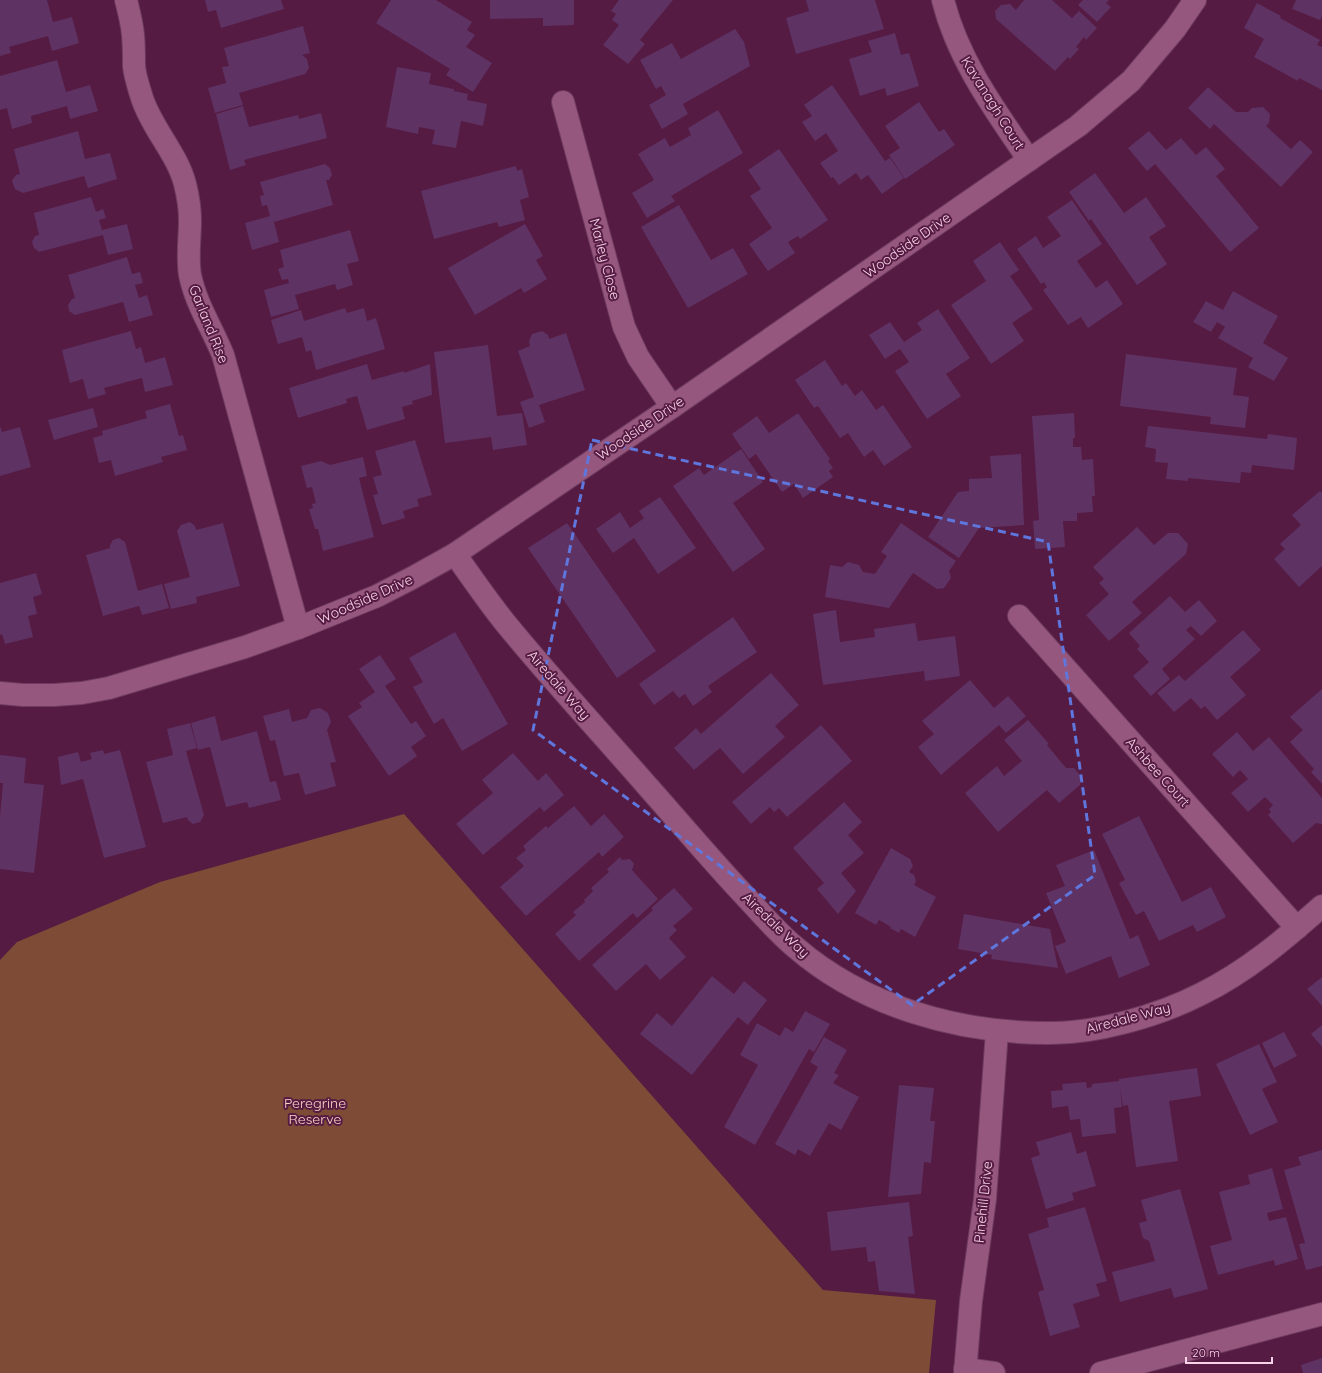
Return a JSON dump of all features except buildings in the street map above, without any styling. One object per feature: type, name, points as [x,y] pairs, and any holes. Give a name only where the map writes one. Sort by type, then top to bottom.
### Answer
[{"type":"street","name":"Garland Rise","points":[[126,0],[134,36],[134,68],[142,99],[153,124],[176,160],[184,183],[189,208],[188,261],[194,290],[204,318],[218,343],[223,356],[298,628]]},
{"type":"street","name":"Kavanagh Court","points":[[943,0],[952,28],[972,71],[984,92],[1029,160]]},
{"type":"street","name":"Woodside Drive","points":[[0,694],[24,696],[54,695],[82,693],[109,688],[245,647],[298,628],[377,596],[455,554],[672,407],[1078,126],[1131,81],[1175,29],[1195,0]]},
{"type":"street","name":"Marley Close","points":[[562,102],[624,327],[638,357],[672,407]]},
{"type":"street","name":"Airedale Way","points":[[455,554],[507,625],[772,925],[795,948],[820,966],[881,1001],[914,1012],[956,1023],[997,1031],[1049,1034],[1104,1027],[1144,1017],[1173,1007],[1202,994],[1232,977],[1297,928],[1322,906]]},
{"type":"street","name":"Ashbee Court","points":[[1018,616],[1297,928]]},
{"type":"street","name":"Pinehill Drive","points":[[965,1371],[971,1301],[985,1199],[997,1031]]},
{"type":"street","points":[[1101,1373],[1322,1314]]},
{"type":"street","points":[[965,1371],[994,1373]]},
{"type":"highlighted area","points":[[592,440],[1048,542],[1095,875],[912,1005],[533,730]]},
{"type":"green space","name":"Peregrine Reserve","points":[[404,814],[823,1290],[936,1300],[929,1373],[0,1373],[0,960],[17,942],[160,882]]}]
